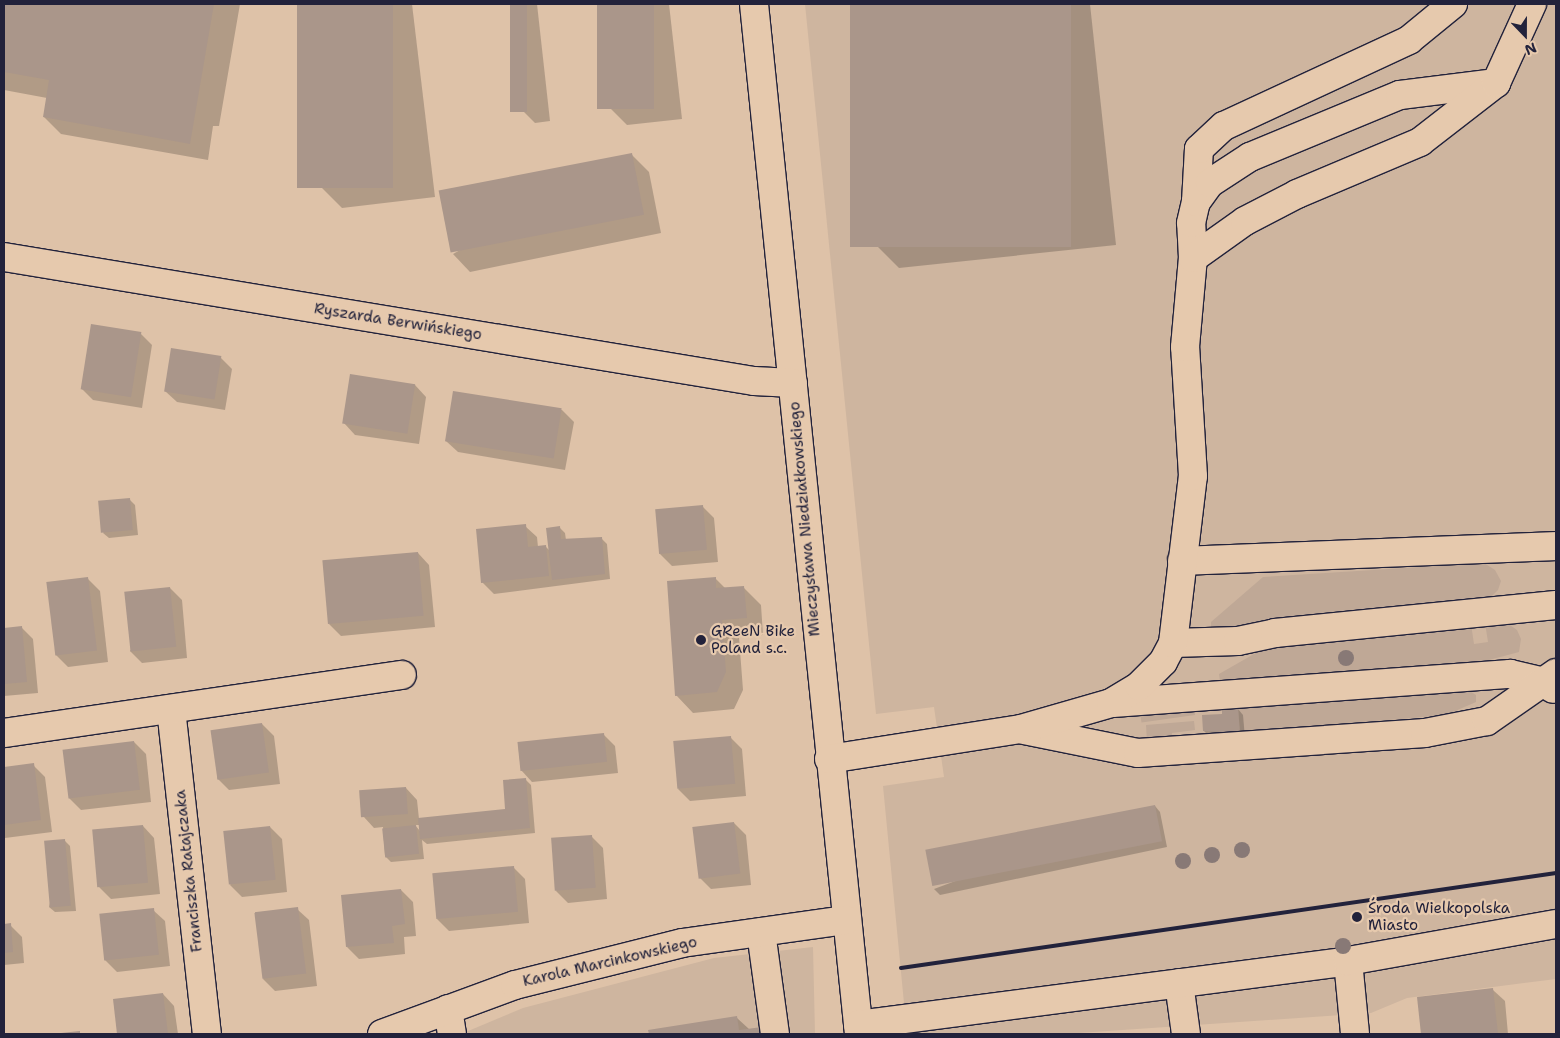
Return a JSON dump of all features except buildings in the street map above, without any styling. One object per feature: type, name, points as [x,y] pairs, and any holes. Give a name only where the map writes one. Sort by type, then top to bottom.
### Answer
[{"type":"street","name":"Mieczysława Niedziałkowskiego","points":[[754,4],[829,759],[858,1030]]},
{"type":"street","points":[[1111,703],[1139,686],[1163,662],[1173,643],[1193,476],[1185,347],[1193,258],[1190,223],[1196,202],[1199,148],[1224,126],[1409,40],[1453,4]]},
{"type":"street","points":[[1193,258],[1245,221],[1297,194],[1420,142],[1496,83],[1532,4]]},
{"type":"street","points":[[1196,202],[1210,183],[1250,157],[1400,94],[1496,83]]},
{"type":"street","name":"Ryszarda Berwińskiego","points":[[4,257],[754,381],[793,383]]},
{"type":"street","points":[[1182,561],[1556,546]]},
{"type":"street","points":[[1173,643],[1238,641],[1275,633],[1556,605]]},
{"type":"street","points":[[829,759],[1021,729],[1111,703],[1215,698],[1510,674],[1552,682]]},
{"type":"street","points":[[4,733],[402,675]]},
{"type":"street","points":[[1021,729],[1138,753],[1425,734],[1487,721],[1552,682]]},
{"type":"street","name":"Franciszka Ratajczaka","points":[[171,709],[207,1034]]},
{"type":"street","name":"Karola Marcinkowskiego","points":[[382,1034],[450,1022],[515,985],[682,943],[846,920]]},
{"type":"street","points":[[858,1030],[1179,983],[1348,961],[1556,924]]},
{"type":"street","points":[[762,932],[775,1034]]},
{"type":"street","points":[[1348,961],[1355,1034]]},
{"type":"street","points":[[1179,983],[1186,1034]]},
{"type":"shaded area","points":[[805,4],[1556,4],[1556,979],[1407,998],[1371,1013],[1064,1034],[907,1034],[883,786],[944,777],[934,707],[876,714]]},
{"type":"shaded area","points":[[1484,563],[1495,570],[1501,581],[1498,590],[1488,600],[1240,627],[1211,627],[1211,622],[1263,577]]},
{"type":"shaded area","points":[[1485,623],[1507,623],[1517,630],[1521,639],[1519,652],[1474,664],[1221,689],[1219,674],[1268,646],[1471,624],[1474,644],[1488,642]]},
{"type":"shaded area","points":[[1468,690],[1476,695],[1476,702],[1446,715],[1240,733],[1238,705],[1356,700]]},
{"type":"shaded area","points":[[1194,708],[1195,715],[1141,722],[1141,716]]},
{"type":"shaded area","points":[[1194,721],[1195,730],[1172,733],[1171,740],[1147,742],[1146,725]]},
{"type":"shaded area","points":[[813,947],[815,1034],[461,1034],[523,1008],[714,958]]},
{"type":"railway","points":[[901,968],[1556,873]]},
{"type":"place","name":"GReeN Bike Poland s.c.","points":[[701,640]]},
{"type":"place","name":"Środa Wielkopolska Miasto","points":[[1357,917]]}]
